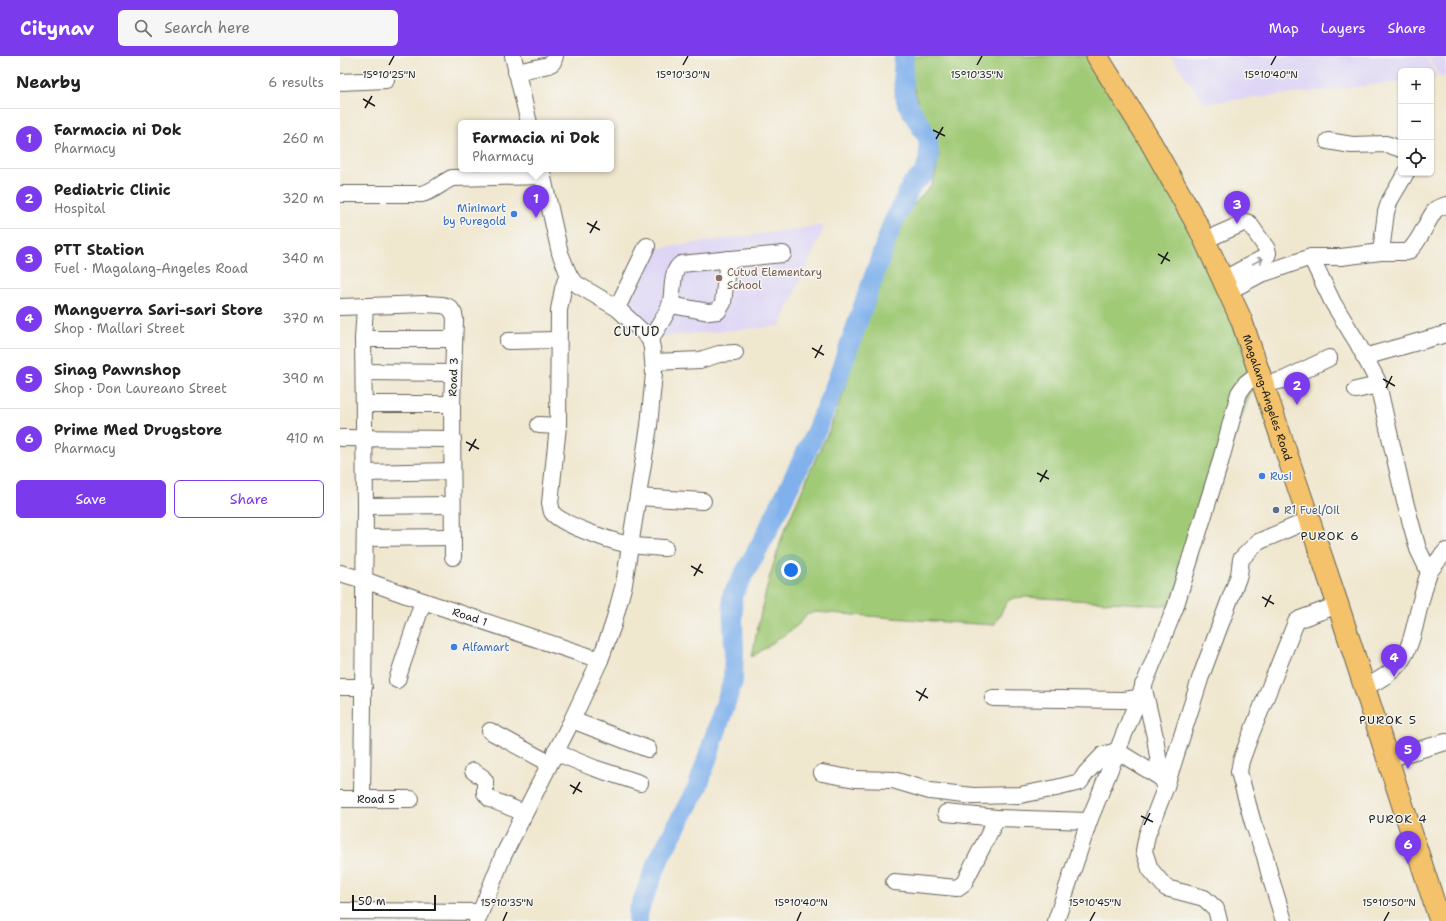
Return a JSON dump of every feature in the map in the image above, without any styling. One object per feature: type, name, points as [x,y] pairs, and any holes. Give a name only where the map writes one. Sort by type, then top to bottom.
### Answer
[{"type":"main road","name":"Magalang-Angeles Road","points":[[1097,56],[1154,147],[1205,240],[1241,319],[1338,605],[1440,921]]},
{"type":"street","points":[[512,56],[528,120]]},
{"type":"street","points":[[516,72],[550,64],[553,62],[554,56]]},
{"type":"street","points":[[340,82],[386,80]]},
{"type":"street","points":[[1328,141],[1352,145],[1386,144],[1398,148]]},
{"type":"street","points":[[340,194],[421,194],[429,193],[452,178],[542,173],[560,253],[572,280],[617,308],[635,324],[650,340],[654,362],[649,426],[619,606],[600,660],[572,720],[503,856],[478,917],[382,916],[340,910]]},
{"type":"street","points":[[1381,252],[1386,212],[1390,200],[1404,176]]},
{"type":"street","points":[[1226,285],[1312,257],[1341,257],[1381,252],[1407,252],[1411,250],[1436,209],[1446,205]]},
{"type":"street","points":[[1205,240],[1246,222],[1249,223],[1267,249],[1268,253],[1266,256],[1226,285]]},
{"type":"street","points":[[617,308],[647,246]]},
{"type":"street","points":[[650,340],[671,305],[674,275],[678,266],[681,264],[783,254]]},
{"type":"street","points":[[1312,257],[1333,303],[1378,385],[1404,498],[1418,549],[1429,572]]},
{"type":"street","points":[[671,305],[709,312],[718,311],[723,303],[728,259]]},
{"type":"street","points":[[568,273],[559,310],[558,426],[550,503],[552,512],[572,526],[600,536],[630,545],[665,548]]},
{"type":"street","name":"Road 3","points":[[340,307],[425,304],[446,306],[453,310],[452,558]]},
{"type":"street","points":[[362,799],[365,538],[365,404],[363,339],[365,307]]},
{"type":"street","points":[[1364,357],[1446,334]]},
{"type":"street","points":[[363,339],[454,339]]},
{"type":"street","points":[[508,341],[558,340]]},
{"type":"street","points":[[654,362],[700,360],[719,354],[735,352]]},
{"type":"street","points":[[1056,921],[1089,821],[1175,608],[1220,463],[1239,394],[1246,383],[1261,379],[1283,380],[1329,358]]},
{"type":"street","points":[[364,372],[453,373]]},
{"type":"street","points":[[1356,390],[1378,385]]},
{"type":"street","points":[[365,404],[452,404]]},
{"type":"street","points":[[539,425],[558,426]]},
{"type":"street","points":[[340,438],[453,438]]},
{"type":"street","points":[[365,473],[452,471]]},
{"type":"street","points":[[638,497],[704,501]]},
{"type":"street","points":[[365,506],[452,505]]},
{"type":"street","points":[[1220,921],[1216,909],[1204,898],[1166,888],[1150,869],[1144,851],[1147,835],[1201,676],[1239,575],[1241,559],[1258,542],[1309,520]]},
{"type":"street","points":[[365,538],[452,537]]},
{"type":"street","points":[[1364,687],[1378,682],[1406,655],[1412,641],[1429,572],[1446,551]]},
{"type":"street","name":"Road 1","points":[[340,573],[600,660]]},
{"type":"street","points":[[397,680],[423,601]]},
{"type":"street","points":[[1284,921],[1265,856],[1253,823],[1239,772],[1240,766],[1249,739],[1296,622],[1300,619],[1338,605]]},
{"type":"street","points":[[340,687],[364,687]]},
{"type":"street","points":[[992,698],[1123,700],[1141,692]]},
{"type":"street","points":[[1141,692],[1155,738],[1164,782]]},
{"type":"street","points":[[572,720],[648,750]]},
{"type":"street","points":[[490,731],[552,758],[594,768],[640,783]]},
{"type":"street","points":[[1387,759],[1446,742]]},
{"type":"street","points":[[822,773],[855,779],[893,780],[930,791],[973,796],[1020,795],[1080,782],[1086,773],[1103,755],[1117,752],[1164,782]]},
{"type":"street","points":[[474,771],[482,777],[485,782],[485,793],[490,799],[524,813]]},
{"type":"street","name":"Road 5","points":[[340,799],[411,799]]},
{"type":"street","points":[[946,813],[997,818],[1089,821]]},
{"type":"street","points":[[894,882],[957,888],[964,882],[997,818]]},
{"type":"shaded area","points":[[1170,56],[1425,56],[1432,68],[1398,68],[1398,82],[1205,103]]},
{"type":"shaded area","points":[[1428,56],[1446,56],[1446,77],[1440,77]]},
{"type":"shaded area","points":[[1434,71],[1438,78],[1434,78]]},
{"type":"shaded area","name":"Cutud Elementary School","points":[[825,225],[780,326],[655,337],[620,306],[651,249]]},
{"type":"green space","points":[[910,56],[1093,56],[1167,177],[1257,374],[1173,606],[1025,597],[1013,598],[1008,601],[994,625],[815,612],[806,615],[799,624],[752,657],[769,579],[783,534],[829,431],[842,396],[892,237],[902,217],[931,186],[936,172],[939,155],[933,133],[920,110],[911,78]]},
{"type":"waterway","points":[[638,921],[638,912],[660,857],[698,786],[733,681],[734,650],[732,596],[765,536],[813,438],[836,383],[892,225],[912,184],[924,174],[929,159],[928,138],[907,103],[904,92],[904,56]]},
{"type":"place","name":"Minimart by Puregold","points":[[514,214]]},
{"type":"place","name":"Farmacia ni Dok","points":[[536,218]]},
{"type":"place","name":"PTT Station","points":[[1237,224]]},
{"type":"place","name":"Cutud Elementary School","points":[[719,278]]},
{"type":"place","name":"Pediatric Clinic","points":[[1297,405]]},
{"type":"place","name":"Rusi","points":[[1262,476]]},
{"type":"place","name":"R1 Fuel/Oil","points":[[1276,510]]},
{"type":"place","name":"Alfamart","points":[[454,647]]},
{"type":"place","name":"Manguerra Sari-sari Store","points":[[1394,677]]},
{"type":"place","name":"Sinag Pawnshop","points":[[1408,769]]},
{"type":"place","name":"Prime Med Drugstore","points":[[1408,864]]},
{"type":"district","name":"CUTUD","points":[[637,331]]},
{"type":"district","name":"PUROK 6","points":[[1330,536]]},
{"type":"district","name":"PUROK 5","points":[[1388,720]]},
{"type":"district","name":"PUROK 4","points":[[1398,819]]}]
